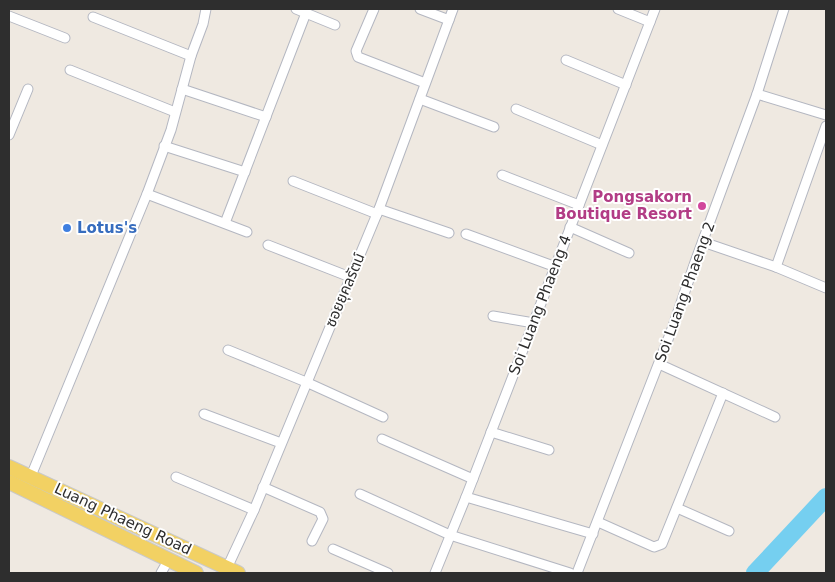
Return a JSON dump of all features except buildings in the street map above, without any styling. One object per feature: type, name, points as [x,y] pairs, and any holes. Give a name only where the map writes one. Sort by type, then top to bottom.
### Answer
[{"type":"main road","name":"Luang Phaeng Road","points":[[9,467],[229,572]]},
{"type":"main road","points":[[9,472],[229,572]]},
{"type":"main road","points":[[9,482],[196,573]]},
{"type":"main road","name":"Luang Phaeng Road","points":[[9,491],[163,569],[181,573]]},
{"type":"street","points":[[31,476],[147,194],[175,112],[206,9]]},
{"type":"street","points":[[296,9],[335,25]]},
{"type":"street","points":[[374,9],[356,51],[358,57],[425,83]]},
{"type":"street","points":[[420,9],[449,20]]},
{"type":"street","name":"ซอยยุคลรัตน์","points":[[229,572],[306,382],[378,212],[454,9]]},
{"type":"street","points":[[618,9],[650,22]]},
{"type":"street","name":"Soi Luang Phaeng 4","points":[[435,573],[534,324],[655,9]]},
{"type":"street","name":"Soi Luang Phaeng 2","points":[[577,573],[659,364],[757,94],[784,9]]},
{"type":"street","points":[[225,223],[306,13]]},
{"type":"street","points":[[9,16],[64,38]]},
{"type":"street","points":[[92,17],[191,56]]},
{"type":"street","points":[[566,60],[626,85]]},
{"type":"street","points":[[70,70],[175,112]]},
{"type":"street","points":[[9,135],[28,89]]},
{"type":"street","points":[[182,89],[266,117]]},
{"type":"street","points":[[757,94],[826,115]]},
{"type":"street","points":[[420,99],[494,127]]},
{"type":"street","points":[[516,109],[602,145]]},
{"type":"street","points":[[776,268],[826,126]]},
{"type":"street","points":[[164,146],[245,172]]},
{"type":"street","points":[[502,175],[579,205]]},
{"type":"street","points":[[293,180],[378,212],[449,233]]},
{"type":"street","points":[[147,194],[247,232]]},
{"type":"street","points":[[570,227],[629,253]]},
{"type":"street","points":[[466,234],[556,267]]},
{"type":"street","points":[[703,242],[826,288]]},
{"type":"street","points":[[268,245],[350,277]]},
{"type":"street","points":[[493,316],[534,324]]},
{"type":"street","points":[[228,350],[306,382],[383,417]]},
{"type":"street","points":[[659,364],[776,417]]},
{"type":"street","points":[[598,522],[654,546],[658,546],[664,540],[723,393]]},
{"type":"street","points":[[204,414],[281,443]]},
{"type":"street","points":[[491,432],[549,450]]},
{"type":"street","points":[[382,439],[473,479]]},
{"type":"street","points":[[176,477],[254,510]]},
{"type":"street","points":[[263,487],[320,512],[323,519],[312,541]]},
{"type":"street","points":[[360,494],[450,535],[570,573]]},
{"type":"street","points":[[466,497],[593,534]]},
{"type":"street","points":[[677,508],[728,531]]},
{"type":"street","points":[[333,549],[388,573]]},
{"type":"waterway","points":[[755,573],[826,497]]},
{"type":"place","name":"Pongsakorn Boutique Resort","points":[[702,206]]},
{"type":"place","name":"Lotus's","points":[[67,228]]}]
